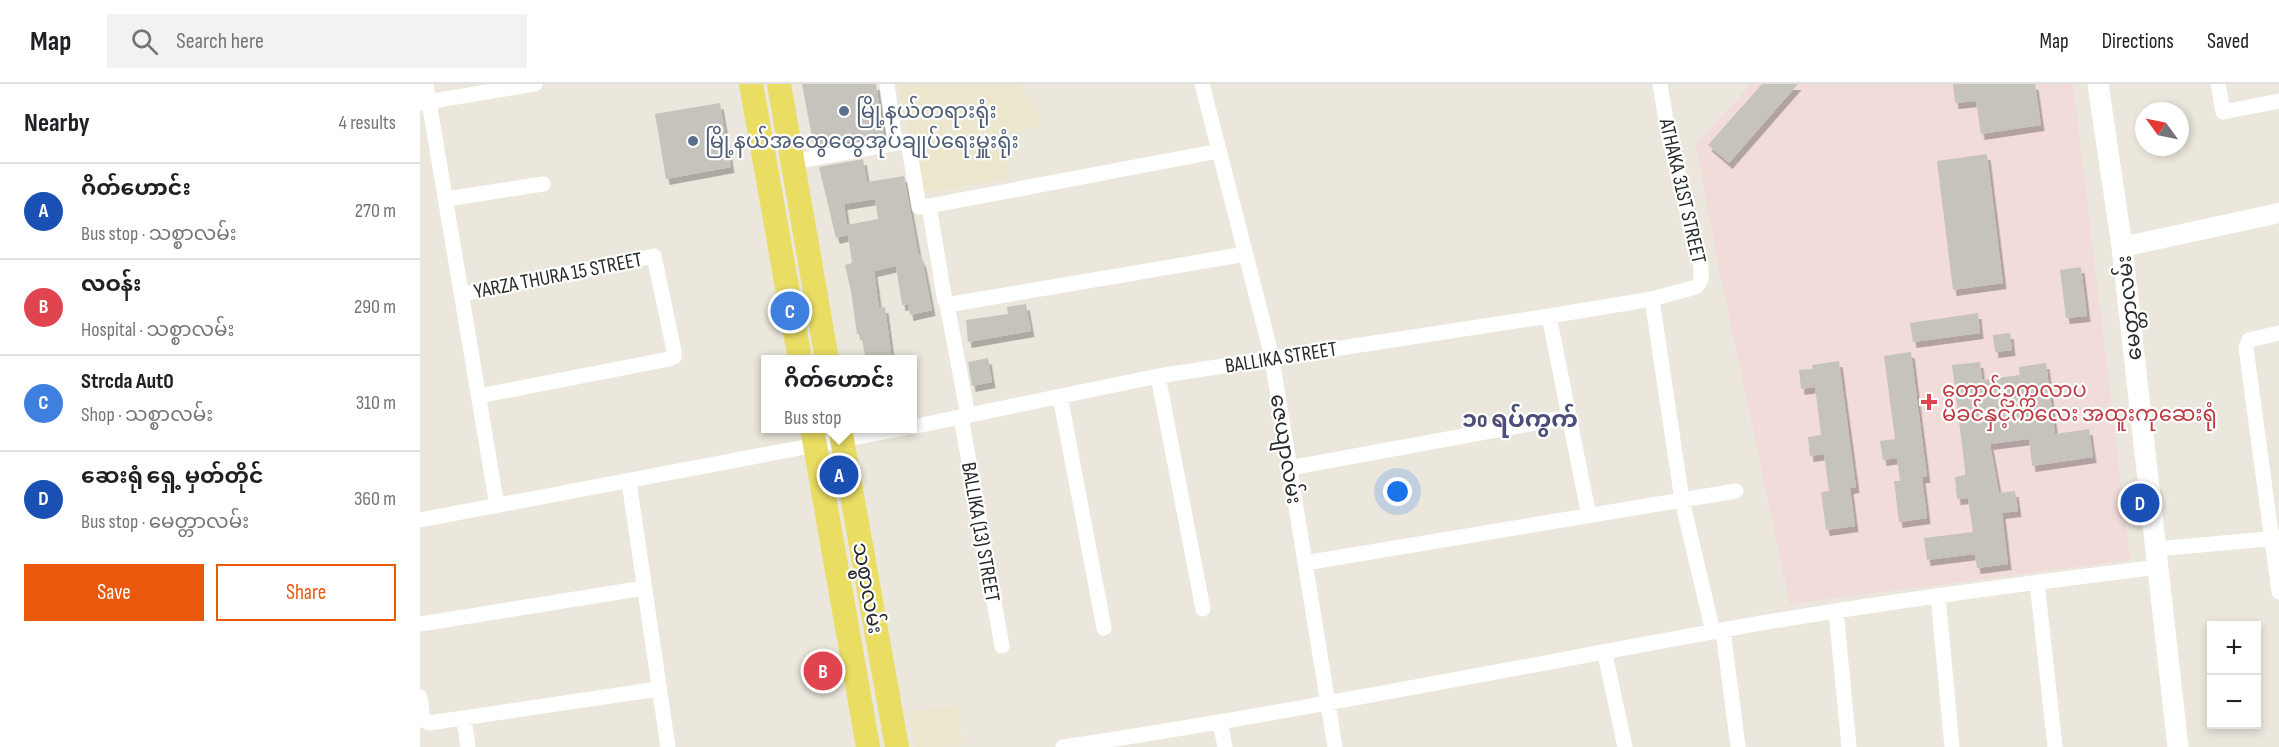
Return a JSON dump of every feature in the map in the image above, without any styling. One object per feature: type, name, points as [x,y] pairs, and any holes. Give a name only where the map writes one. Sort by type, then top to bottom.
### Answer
[{"type":"main road","points":[[751,84],[799,355]]},
{"type":"main road","points":[[779,84],[826,355]]},
{"type":"main road","name":"မေတ္တာလမ်း","points":[[2098,84],[2122,247],[2178,747]]},
{"type":"main road","points":[[760,129],[786,125]]},
{"type":"main road","name":"သစ္စာလမ်း","points":[[841,435],[897,747]]},
{"type":"main road","name":"သစ္စာလမ်း","points":[[813,438],[868,747]]},
{"type":"street","points":[[426,84],[424,102],[446,199],[497,506]]},
{"type":"street","points":[[424,102],[536,84]]},
{"type":"street","points":[[887,84],[895,143]]},
{"type":"street","name":"ဇေယျာလမ်း","points":[[1202,84],[1271,359],[1335,747]]},
{"type":"street","name":"ATHAKA 31ST STREET","points":[[1652,298],[1696,287],[1701,280],[1701,267],[1669,138],[1660,84]]},
{"type":"street","points":[[2218,84],[2222,109],[2226,113],[2279,101]]},
{"type":"street","points":[[792,162],[908,141],[919,207],[1219,151]]},
{"type":"street","points":[[446,199],[543,184]]},
{"type":"street","name":"BALLIKA (13) STREET","points":[[929,206],[1002,646]]},
{"type":"street","points":[[2122,247],[2279,213]]},
{"type":"street","points":[[947,304],[1246,254]]},
{"type":"street","name":"YARZA THURA 15 STREET","points":[[462,294],[654,256],[674,357],[478,396]]},
{"type":"street","points":[[1652,298],[1682,500],[1718,631],[1738,747]]},
{"type":"street","name":"BALLIKA STREET","points":[[917,426],[1158,376],[1652,298]]},
{"type":"street","points":[[1549,316],[1589,516]]},
{"type":"street","points":[[2279,333],[2249,340],[2246,348],[2276,539],[2279,592]]},
{"type":"street","points":[[1158,376],[1203,609]]},
{"type":"street","points":[[1060,396],[1104,628]]},
{"type":"street","points":[[1290,468],[1568,417]]},
{"type":"street","points":[[420,520],[629,482],[813,438],[862,433]]},
{"type":"street","points":[[629,482],[668,747]]},
{"type":"street","points":[[1305,563],[1736,491]]},
{"type":"street","points":[[1063,747],[1121,743],[1220,722],[1605,654],[1718,631],[1836,611],[2037,582],[2157,558],[2276,539]]},
{"type":"street","points":[[2037,582],[2055,747]]},
{"type":"street","points":[[420,624],[644,588]]},
{"type":"street","points":[[1938,596],[1952,747]]},
{"type":"street","points":[[1836,611],[1849,747]]},
{"type":"street","points":[[1605,654],[1625,747]]},
{"type":"street","points":[[420,697],[426,723],[658,689]]},
{"type":"street","points":[[464,719],[468,747]]},
{"type":"street","points":[[1220,722],[1225,747]]},
{"type":"shaded area","points":[[899,84],[1021,84],[1043,126],[1001,133],[1009,178],[919,194]]},
{"type":"shaded area","name":"တောင်ဥက္ကလာပ မိခင်နှင့်ကလေး အထူးကုဆေးရုံ","points":[[1751,84],[2073,84],[2130,560],[1790,604],[1718,263],[1696,145]]},
{"type":"shaded area","points":[[956,706],[963,746],[916,747],[909,712]]},
{"type":"building","name":"မြို့နယ်တရားရုံး","points":[[802,84],[876,84],[884,135],[814,148]]},
{"type":"building","points":[[1762,84],[1798,84],[1729,163],[1708,145]]},
{"type":"building","points":[[1953,84],[2035,84],[2041,125],[1981,134],[1976,101],[1955,103]]},
{"type":"building","name":"မြို့နယ်အထွေထွေအုပ်ချုပ်ရေးမှူးရုံး","points":[[720,103],[731,167],[666,179],[655,114]]},
{"type":"building","points":[[1987,154],[2003,283],[1953,290],[1937,161]]},
{"type":"building","points":[[863,159],[867,182],[904,176],[918,252],[923,263],[932,310],[910,315],[908,304],[902,305],[896,266],[874,271],[879,308],[885,307],[891,355],[865,355],[861,334],[857,334],[845,265],[852,263],[848,235],[836,238],[819,167]],"holes":[[[875,199],[878,219],[847,225],[844,204]]]},
{"type":"building","points":[[2081,267],[2087,316],[2066,318],[2060,270]]},
{"type":"building","points":[[1026,304],[1031,331],[968,342],[966,320],[1008,314],[1007,307]]},
{"type":"building","points":[[1978,313],[1980,333],[1913,342],[1910,323]]},
{"type":"building","points":[[2010,333],[2012,350],[1995,352],[1993,335]]},
{"type":"building","points":[[1911,352],[1927,477],[1922,477],[1927,518],[1899,522],[1894,481],[1900,481],[1897,458],[1883,460],[1880,441],[1895,439],[1884,356]]},
{"type":"building","points":[[988,358],[992,382],[972,386],[968,362]]},
{"type":"building","points":[[1839,361],[1856,487],[1850,488],[1855,526],[1826,530],[1821,492],[1829,491],[1824,454],[1810,456],[1808,437],[1821,435],[1815,387],[1801,389],[1799,370],[1813,369],[1812,365]]},
{"type":"building","points":[[1980,362],[1982,380],[2020,375],[2019,367],[2046,363],[2055,434],[2089,429],[2093,457],[2032,466],[2029,439],[1990,444],[1999,493],[2015,491],[2018,511],[2002,513],[2008,564],[1977,568],[1975,554],[1927,560],[1924,538],[1973,532],[1968,498],[1957,499],[1955,477],[1965,475],[1965,469],[1952,365]]},
{"type":"place","name":"မြို့နယ်တရားရုံး","points":[[844,111]]},
{"type":"place","name":"မြို့နယ်အထွေထွေအုပ်ချုပ်ရေးမှူးရုံး","points":[[693,141]]},
{"type":"place","name":"Strcda Aut0","points":[[790,311]]},
{"type":"place","name":"တောင်ဥက္ကလာပ မိခင်နှင့်ကလေး အထူးကုဆေးရုံ","points":[[1929,402]]},
{"type":"place","name":"ဂိတ်ဟောင်း","points":[[839,475]]},
{"type":"place","name":"ဆေးရုံ ရှေ့ မှတ်တိုင်","points":[[2140,503]]},
{"type":"place","name":"လဝန်း","points":[[823,671]]},
{"type":"district","name":"၁o ရပ်ကွက်","points":[[1520,419]]}]
